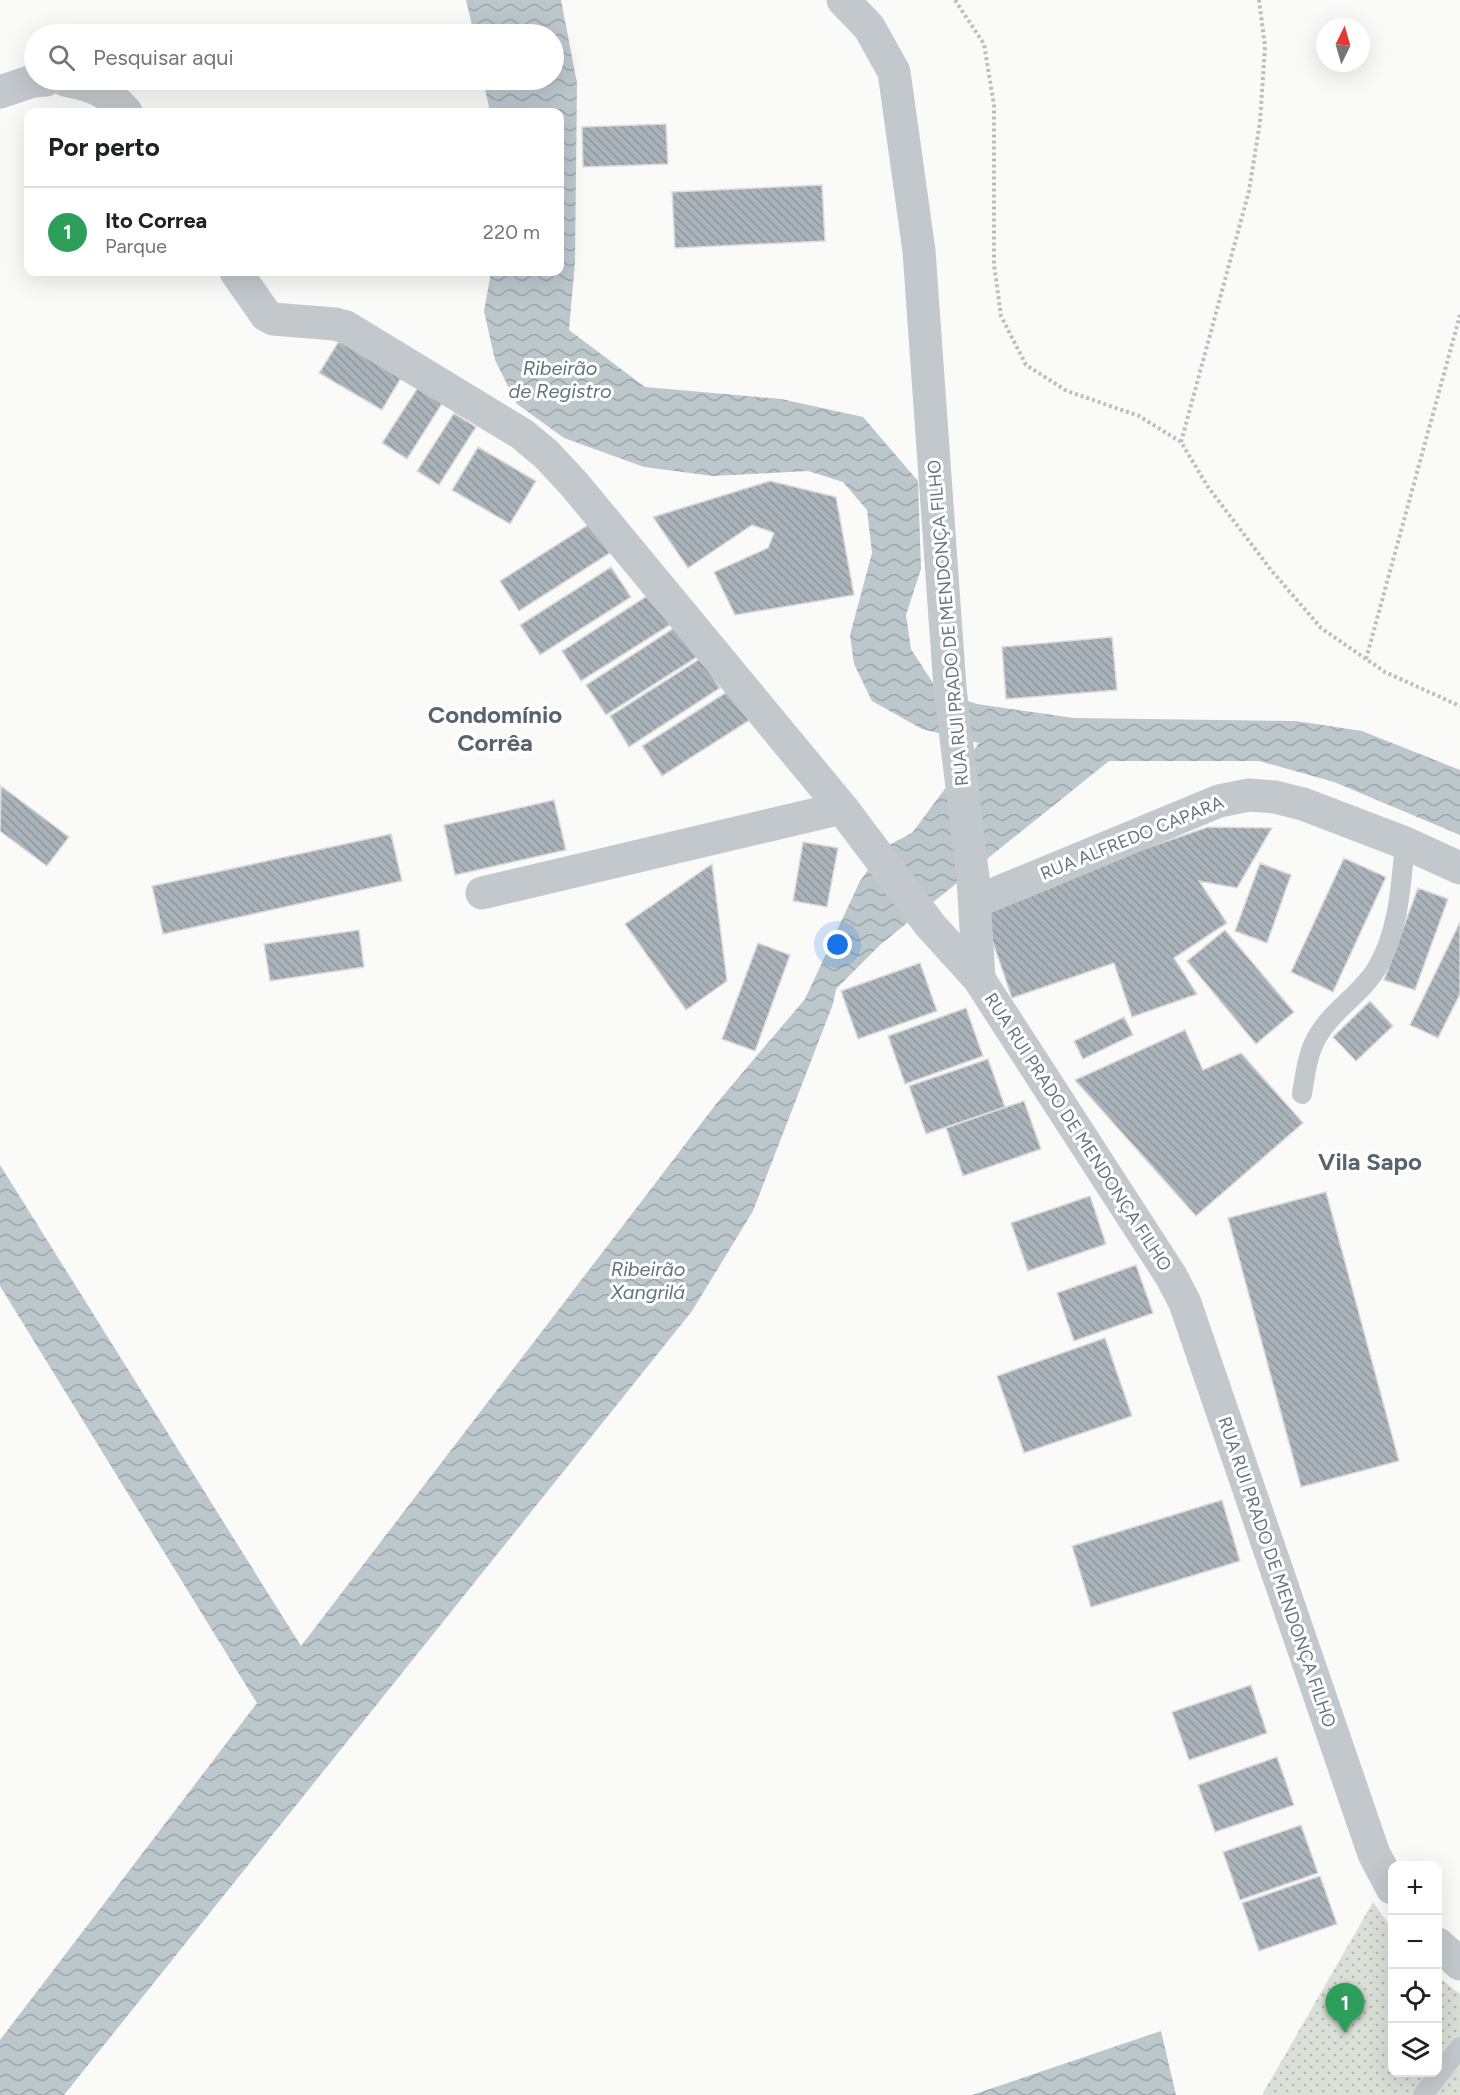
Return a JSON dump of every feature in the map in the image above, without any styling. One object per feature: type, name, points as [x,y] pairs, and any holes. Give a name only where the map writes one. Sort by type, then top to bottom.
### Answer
[{"type":"street","name":"RUA RUI PRADO DE MENDONÇA FILHO","points":[[843,0],[869,27],[894,72],[919,251],[950,688],[974,890],[979,979],[1171,1276],[1185,1303],[1374,1854],[1388,1880]]},
{"type":"street","points":[[0,92],[24,84]]},
{"type":"street","points":[[100,90],[107,93],[122,108]]},
{"type":"street","points":[[239,276],[266,315],[273,319],[346,327],[522,434],[546,454],[574,484],[850,819],[930,925],[979,979]]},
{"type":"street","name":"RUA ALFREDO CAPARA","points":[[974,890],[1219,801],[1249,795],[1303,804],[1405,843],[1460,868]]},
{"type":"street","points":[[483,893],[850,819]]},
{"type":"street","points":[[1442,1948],[1460,1964]]},
{"type":"lane","points":[[1302,1094],[1307,1064],[1321,1030],[1363,989],[1378,966],[1388,942],[1401,887],[1405,843]]},
{"type":"lane","points":[[1423,2095],[1460,2047]]},
{"type":"path","points":[[955,0],[984,44],[994,105],[994,264],[1001,316],[1026,365],[1067,391],[1140,416],[1181,442],[1208,487],[1271,570],[1321,628],[1385,672],[1460,706]]},
{"type":"path","points":[[1181,442],[1249,191],[1260,122],[1265,46],[1259,0]]},
{"type":"path","points":[[1366,659],[1460,315]]},
{"type":"shaded area","points":[[1373,1902],[1388,1923],[1388,2077],[1442,2077],[1442,1980],[1460,1994],[1460,2095],[1262,2095]]},
{"type":"water","points":[[466,0],[561,0],[577,83],[575,262],[569,330],[645,387],[781,399],[863,417],[918,481],[921,569],[906,615],[911,649],[938,691],[977,704],[1074,718],[1296,721],[1362,731],[1460,770],[1460,835],[1334,782],[1259,761],[1109,761],[881,944],[836,989],[833,1004],[753,1211],[692,1311],[64,2095],[0,2095],[0,2040],[257,1703],[0,1286],[0,1165],[301,1646],[716,1104],[805,999],[860,881],[885,847],[912,833],[979,743],[922,729],[872,701],[854,664],[850,635],[872,553],[867,510],[843,482],[808,471],[713,476],[644,467],[564,438],[517,404],[495,360],[484,311],[490,276],[564,276],[564,108],[489,108],[485,90],[564,90],[564,24],[472,24]]},
{"type":"water","points":[[1161,2031],[1176,2095],[972,2095]]},
{"type":"building","points":[[666,124],[668,164],[583,167],[582,127]]},
{"type":"building","points":[[822,185],[825,241],[675,248],[672,192]]},
{"type":"building","points":[[339,341],[401,378],[382,410],[319,373]]},
{"type":"building","points":[[426,375],[450,391],[407,459],[382,443]]},
{"type":"building","points":[[454,413],[476,427],[439,485],[417,471]]},
{"type":"building","points":[[478,447],[536,481],[510,524],[452,490]]},
{"type":"building","points":[[770,481],[836,497],[854,595],[735,615],[714,572],[768,548],[774,533],[752,525],[688,568],[653,517]]},
{"type":"building","points":[[591,523],[610,553],[519,611],[500,581]]},
{"type":"building","points":[[611,567],[631,597],[540,655],[520,625]]},
{"type":"building","points":[[653,592],[673,623],[581,681],[562,651]]},
{"type":"building","points":[[677,626],[697,657],[606,715],[586,685]]},
{"type":"building","points":[[1112,637],[1117,690],[1006,699],[1002,647]]},
{"type":"building","points":[[701,658],[720,688],[629,747],[610,716]]},
{"type":"building","points":[[733,688],[753,718],[662,776],[642,746]]},
{"type":"building","points":[[1,786],[69,837],[47,866],[0,831]]},
{"type":"building","points":[[554,800],[566,850],[455,875],[444,825]]},
{"type":"building","points":[[1208,827],[1272,828],[1237,888],[1199,881],[1227,923],[1174,958],[1197,994],[1132,1017],[1114,963],[1012,998],[980,905]]},
{"type":"building","points":[[391,834],[402,881],[163,934],[152,886]]},
{"type":"building","points":[[803,842],[838,848],[827,907],[793,901]]},
{"type":"building","points":[[1344,858],[1386,877],[1333,992],[1291,972]]},
{"type":"building","points":[[1260,863],[1291,875],[1267,943],[1235,931]]},
{"type":"building","points":[[712,864],[727,981],[686,1010],[625,924]]},
{"type":"building","points":[[1418,888],[1448,899],[1415,990],[1384,980]]},
{"type":"building","points":[[1460,922],[1460,994],[1438,1038],[1410,1025]]},
{"type":"building","points":[[359,930],[364,967],[270,981],[264,944]]},
{"type":"building","points":[[1225,930],[1294,1012],[1256,1044],[1187,961]]},
{"type":"building","points":[[758,943],[790,955],[755,1051],[722,1039]]},
{"type":"building","points":[[920,963],[937,1011],[858,1039],[841,991]]},
{"type":"building","points":[[1370,1001],[1393,1026],[1356,1061],[1333,1037]]},
{"type":"building","points":[[966,1008],[983,1056],[905,1084],[888,1036]]},
{"type":"building","points":[[1124,1017],[1133,1035],[1083,1059],[1074,1041]]},
{"type":"building","points":[[1185,1030],[1203,1070],[1241,1053],[1303,1123],[1196,1216],[1075,1080]]},
{"type":"building","points":[[988,1059],[1005,1107],[926,1134],[909,1086]]},
{"type":"building","points":[[1024,1101],[1041,1149],[963,1176],[946,1128]]},
{"type":"building","points":[[1326,1192],[1399,1461],[1301,1487],[1228,1218]]},
{"type":"building","points":[[1090,1196],[1106,1244],[1028,1271],[1011,1223]]},
{"type":"building","points":[[1136,1265],[1153,1313],[1074,1341],[1057,1293]]},
{"type":"building","points":[[1105,1338],[1132,1416],[1024,1453],[997,1376]]},
{"type":"building","points":[[1222,1500],[1240,1561],[1091,1607],[1072,1546]]},
{"type":"building","points":[[1251,1685],[1267,1733],[1189,1760],[1172,1712]]},
{"type":"building","points":[[1277,1757],[1294,1805],[1215,1832],[1198,1785]]},
{"type":"building","points":[[1301,1825],[1318,1873],[1240,1900],[1223,1852]]},
{"type":"building","points":[[1320,1876],[1337,1924],[1259,1951],[1242,1903]]},
{"type":"place","name":"Ito Correa","points":[[1345,2033]]},
{"type":"district","name":"Condomínio Corrêa","points":[[495,729]]},
{"type":"district","name":"Vila Sapo","points":[[1370,1162]]},
{"type":"water label","name":"Ribeirão de Registro","points":[[560,380]]},
{"type":"water label","name":"Ribeirão Xangrilá","points":[[648,1280]]}]
